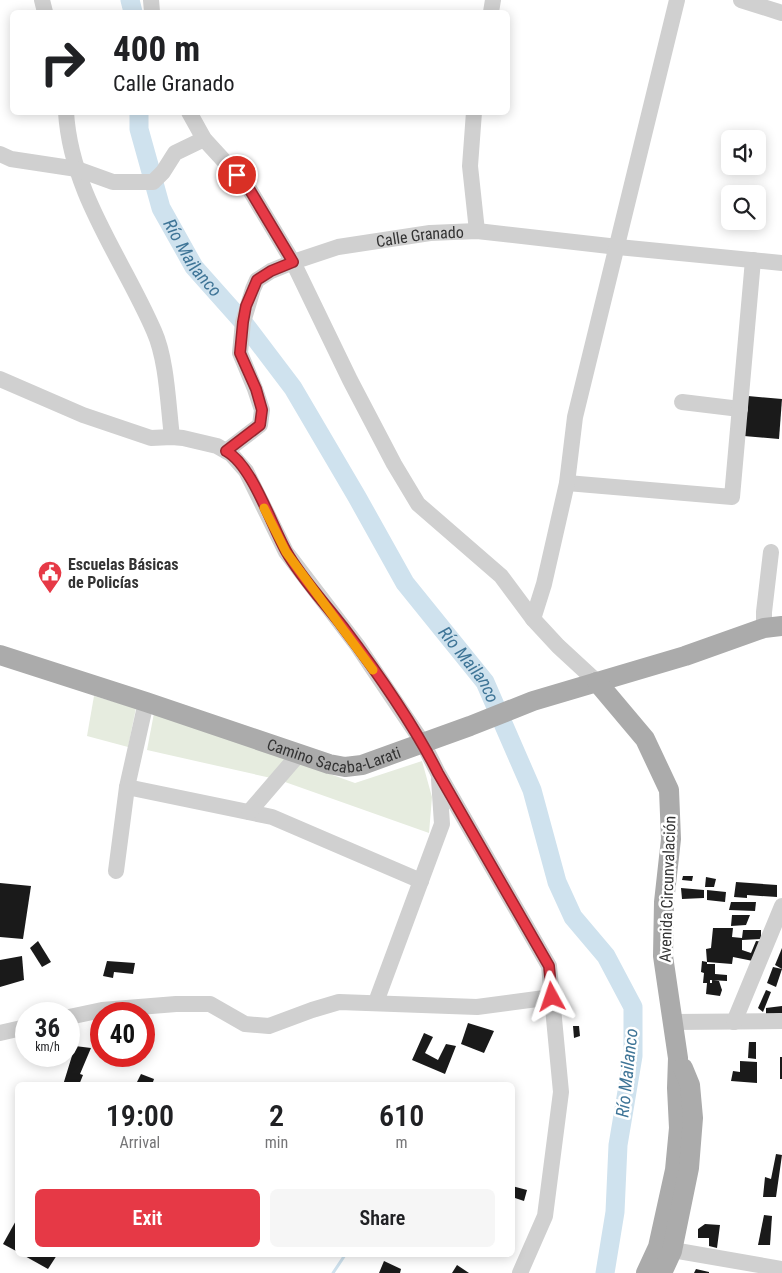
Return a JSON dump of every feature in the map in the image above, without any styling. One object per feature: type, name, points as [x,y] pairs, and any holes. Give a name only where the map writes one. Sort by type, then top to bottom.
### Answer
[{"type":"main road","name":"Camino Sacaba-Larati","points":[[0,656],[146,702],[328,764],[345,767],[362,765],[533,701],[685,656],[773,627]]},
{"type":"main road","name":"Avenida Circunvalación","points":[[597,682],[646,739],[668,790],[671,840],[664,902],[663,956],[678,1058],[690,1085],[693,1118],[689,1168],[665,1249],[662,1273]]},
{"type":"main road","name":"Avenida Circunvalación","points":[[646,1273],[665,1249]]},
{"type":"street","points":[[533,619],[544,584],[567,483],[575,416],[618,247],[677,0]]},
{"type":"street","points":[[741,0],[782,13]]},
{"type":"street","points":[[66,115],[67,129],[76,169],[94,213],[155,332],[163,364],[172,437]]},
{"type":"street","points":[[191,115],[204,139],[248,187],[293,262],[350,380],[394,464],[418,504],[501,576],[533,619],[558,646],[597,682]]},
{"type":"street","points":[[474,115],[470,166],[477,231]]},
{"type":"street","points":[[4,161],[76,169],[112,182],[153,182],[163,172],[175,153],[204,139]]},
{"type":"street","name":"Calle Granado","points":[[226,451],[260,425],[262,410],[256,389],[240,353],[246,306],[257,280],[271,271],[293,262],[338,247],[430,233],[477,231],[782,263]]},
{"type":"street","points":[[567,483],[732,497],[754,260]]},
{"type":"street","points":[[0,379],[83,415],[151,438],[172,437],[217,446],[231,454],[246,471],[286,552],[356,645],[423,743],[438,773],[549,966],[561,1092],[545,1216],[520,1273]]},
{"type":"street","points":[[682,402],[740,409]]},
{"type":"street","points":[[771,552],[764,612],[773,627]]},
{"type":"street","points":[[116,871],[126,786],[146,702]]},
{"type":"street","points":[[249,812],[299,754]]},
{"type":"street","points":[[376,1002],[442,824],[438,773]]},
{"type":"street","points":[[126,786],[272,817],[421,881]]},
{"type":"street","points":[[734,1022],[782,906]]},
{"type":"street","points":[[80,1015],[102,1010],[176,1004],[210,1004],[245,1024],[269,1026],[339,1002],[477,1007],[552,997]]},
{"type":"street","points":[[673,1022],[782,1021]]},
{"type":"street","points":[[0,1033],[15,1030]]},
{"type":"street","points":[[665,1249],[782,1269]]},
{"type":"shaded area","points":[[94,696],[136,708],[128,747],[87,736]]},
{"type":"shaded area","points":[[154,713],[286,758],[271,778],[147,750]]},
{"type":"shaded area","points":[[422,761],[432,797],[429,833],[285,782],[299,763],[355,783]]},
{"type":"building","points":[[748,396],[782,399],[779,439],[744,436]]},
{"type":"building","points":[[683,876],[693,876],[692,881],[682,880]]},
{"type":"building","points":[[706,877],[716,879],[714,887],[705,887]]},
{"type":"building","points":[[736,882],[777,885],[777,897],[747,895],[747,898],[734,897]]},
{"type":"building","points":[[0,883],[31,886],[23,939],[0,937]]},
{"type":"building","points":[[681,888],[704,890],[704,898],[682,899]]},
{"type":"building","points":[[707,890],[726,892],[725,902],[707,900]]},
{"type":"building","points":[[731,902],[756,902],[755,911],[729,910]]},
{"type":"building","points":[[732,915],[750,915],[746,925],[731,926]]},
{"type":"building","points":[[713,928],[733,928],[732,937],[742,938],[743,930],[761,930],[761,939],[742,940],[742,950],[751,953],[756,941],[766,942],[758,962],[733,957],[732,964],[707,962],[706,949],[711,948]]},
{"type":"building","points":[[38,941],[51,962],[42,967],[30,948]]},
{"type":"building","points":[[782,948],[782,969],[775,965]]},
{"type":"building","points":[[22,956],[24,980],[0,987],[0,960]]},
{"type":"building","points":[[107,961],[135,963],[133,974],[114,972],[113,978],[103,976]]},
{"type":"building","points":[[702,961],[707,962],[707,964],[715,964],[715,974],[727,975],[727,981],[713,980],[719,981],[722,990],[720,996],[706,994],[707,983],[703,983],[704,973],[701,972]]},
{"type":"building","points":[[773,967],[782,969],[776,987],[767,983]]},
{"type":"building","points":[[766,990],[771,992],[763,1012],[758,1008]]},
{"type":"building","points":[[782,1006],[782,1013],[766,1015],[766,1008]]},
{"type":"building","points":[[468,1023],[494,1031],[484,1053],[461,1044]]},
{"type":"building","points":[[573,1026],[579,1026],[580,1036],[574,1038]]},
{"type":"building","points":[[424,1033],[433,1037],[425,1053],[438,1060],[446,1044],[456,1046],[445,1074],[412,1060]]},
{"type":"building","points":[[749,1042],[756,1042],[756,1059],[748,1058]]},
{"type":"building","points":[[80,1047],[90,1048],[80,1074],[83,1075],[80,1082],[64,1082],[69,1067],[80,1067]]},
{"type":"building","points":[[780,1057],[782,1057],[782,1079],[780,1079]]},
{"type":"building","points":[[740,1061],[757,1062],[757,1083],[731,1081],[733,1071],[740,1072]]},
{"type":"building","points":[[141,1074],[154,1079],[153,1082],[137,1082]]},
{"type":"building","points":[[776,1154],[782,1155],[776,1197],[763,1197],[765,1177],[771,1179]]},
{"type":"building","points":[[515,1187],[527,1190],[524,1201],[515,1198]]},
{"type":"building","points":[[764,1215],[772,1216],[770,1245],[758,1245]]},
{"type":"building","points":[[15,1222],[15,1250],[3,1244]]},
{"type":"building","points":[[705,1224],[720,1225],[717,1248],[709,1246],[709,1238],[698,1238],[698,1229]]},
{"type":"building","points":[[27,1257],[56,1257],[48,1269]]},
{"type":"building","points":[[384,1261],[401,1269],[400,1273],[379,1273]]},
{"type":"building","points":[[457,1265],[469,1273],[452,1273]]},
{"type":"building","points":[[696,1269],[709,1272],[709,1273],[694,1273]]},
{"type":"waterway","name":"Río Mailanco","points":[[130,0],[132,10]]},
{"type":"waterway","name":"Río Mailanco","points":[[139,115],[139,129],[161,208],[194,267],[243,322],[293,388],[405,583],[485,682],[532,790],[557,882],[573,917],[606,956],[633,1007],[633,1056],[618,1145],[615,1212],[605,1273]]},
{"type":"waterway","points":[[333,1273],[344,1257]]},
{"type":"slow traffic","points":[[264,508],[286,552],[373,670]]},
{"type":"place","name":"Escuelas Básicas de Policías","points":[[50,594]]},
{"type":"route","points":[[237,175],[248,187],[293,262],[271,271],[257,280],[246,306],[240,353],[256,389],[262,410],[260,425],[226,451],[246,471],[286,552],[356,645],[423,743],[438,773],[549,966],[552,997]]}]
